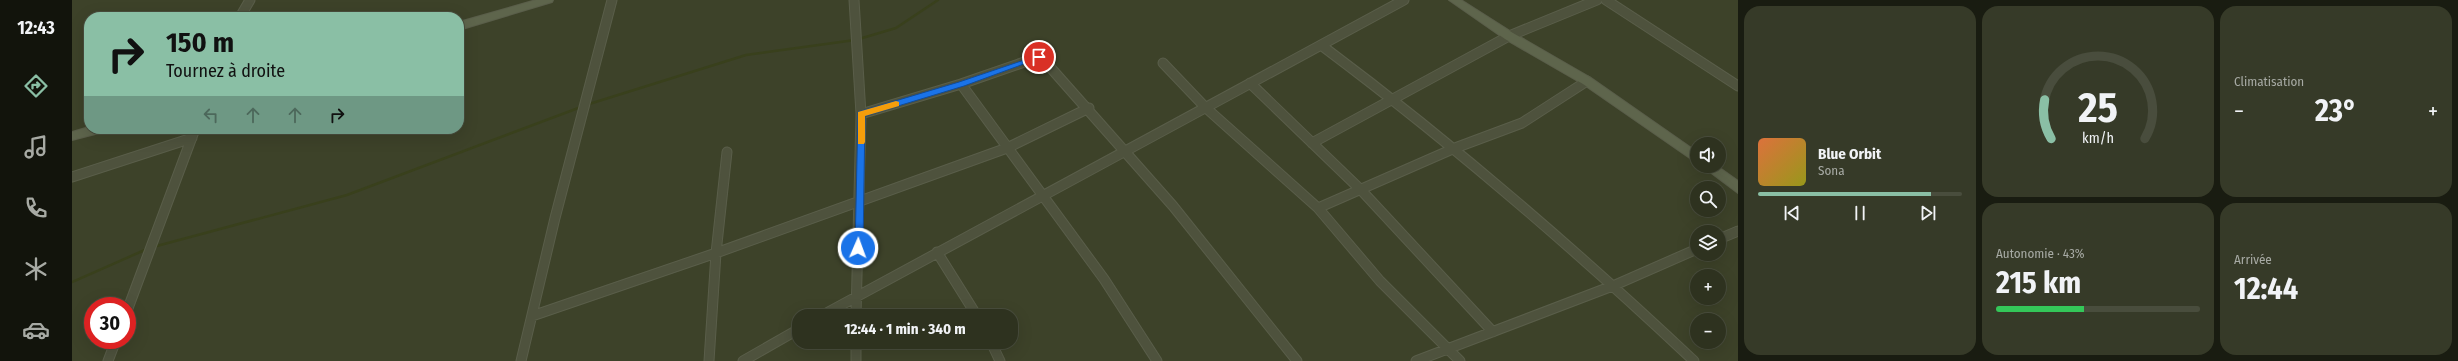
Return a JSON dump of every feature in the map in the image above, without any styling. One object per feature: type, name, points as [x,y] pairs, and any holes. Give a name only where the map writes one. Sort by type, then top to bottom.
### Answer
[{"type":"street","points":[[243,12],[250,0]]},
{"type":"street","points":[[464,25],[548,0]]},
{"type":"street","points":[[522,361],[555,218],[612,0]]},
{"type":"street","points":[[854,0],[861,114],[860,201],[856,309]]},
{"type":"street","points":[[832,309],[1404,0]]},
{"type":"street","points":[[1454,0],[1509,36],[1588,81],[1690,153]]},
{"type":"street","points":[[1312,143],[1509,36],[1597,0]]},
{"type":"street","points":[[1606,0],[1738,86]]},
{"type":"street","points":[[1321,45],[1393,98],[1455,148],[1615,285],[1694,361]]},
{"type":"street","points":[[861,114],[962,84],[1039,57],[1089,108],[1126,150],[1220,262],[1297,361]]},
{"type":"street","points":[[1163,63],[1205,107],[1318,208],[1380,281],[1460,361]]},
{"type":"street","points":[[1318,208],[1362,191],[1455,148],[1522,123],[1588,81]]},
{"type":"street","points":[[1250,83],[1362,191],[1493,332]]},
{"type":"street","points":[[962,84],[1007,148],[1104,279],[1157,361]]},
{"type":"street","points":[[532,316],[716,253],[1007,148],[1089,108]]},
{"type":"street","points":[[72,136],[84,133]]},
{"type":"street","points":[[72,177],[190,134]]},
{"type":"street","points":[[132,297],[193,134]]},
{"type":"street","points":[[709,361],[716,253],[727,152]]},
{"type":"street","points":[[1718,173],[1738,188]]},
{"type":"street","points":[[1726,236],[1738,231]]},
{"type":"street","points":[[937,252],[973,309]]},
{"type":"street","points":[[1416,361],[1615,285],[1690,252]]},
{"type":"street","points":[[743,361],[792,333]]},
{"type":"street","points":[[108,361],[113,349]]},
{"type":"street","points":[[856,349],[856,361]]},
{"type":"street","points":[[994,349],[1000,361]]},
{"type":"waterway","points":[[859,39],[896,28],[938,0]]},
{"type":"waterway","points":[[586,105],[746,55],[855,40]]},
{"type":"waterway","points":[[153,247],[347,195],[581,107]]},
{"type":"waterway","points":[[72,282],[147,249]]},
{"type":"slow traffic","points":[[861,142],[861,114],[896,104]]},
{"type":"route","points":[[858,248],[861,114],[962,84],[1039,57]]}]
